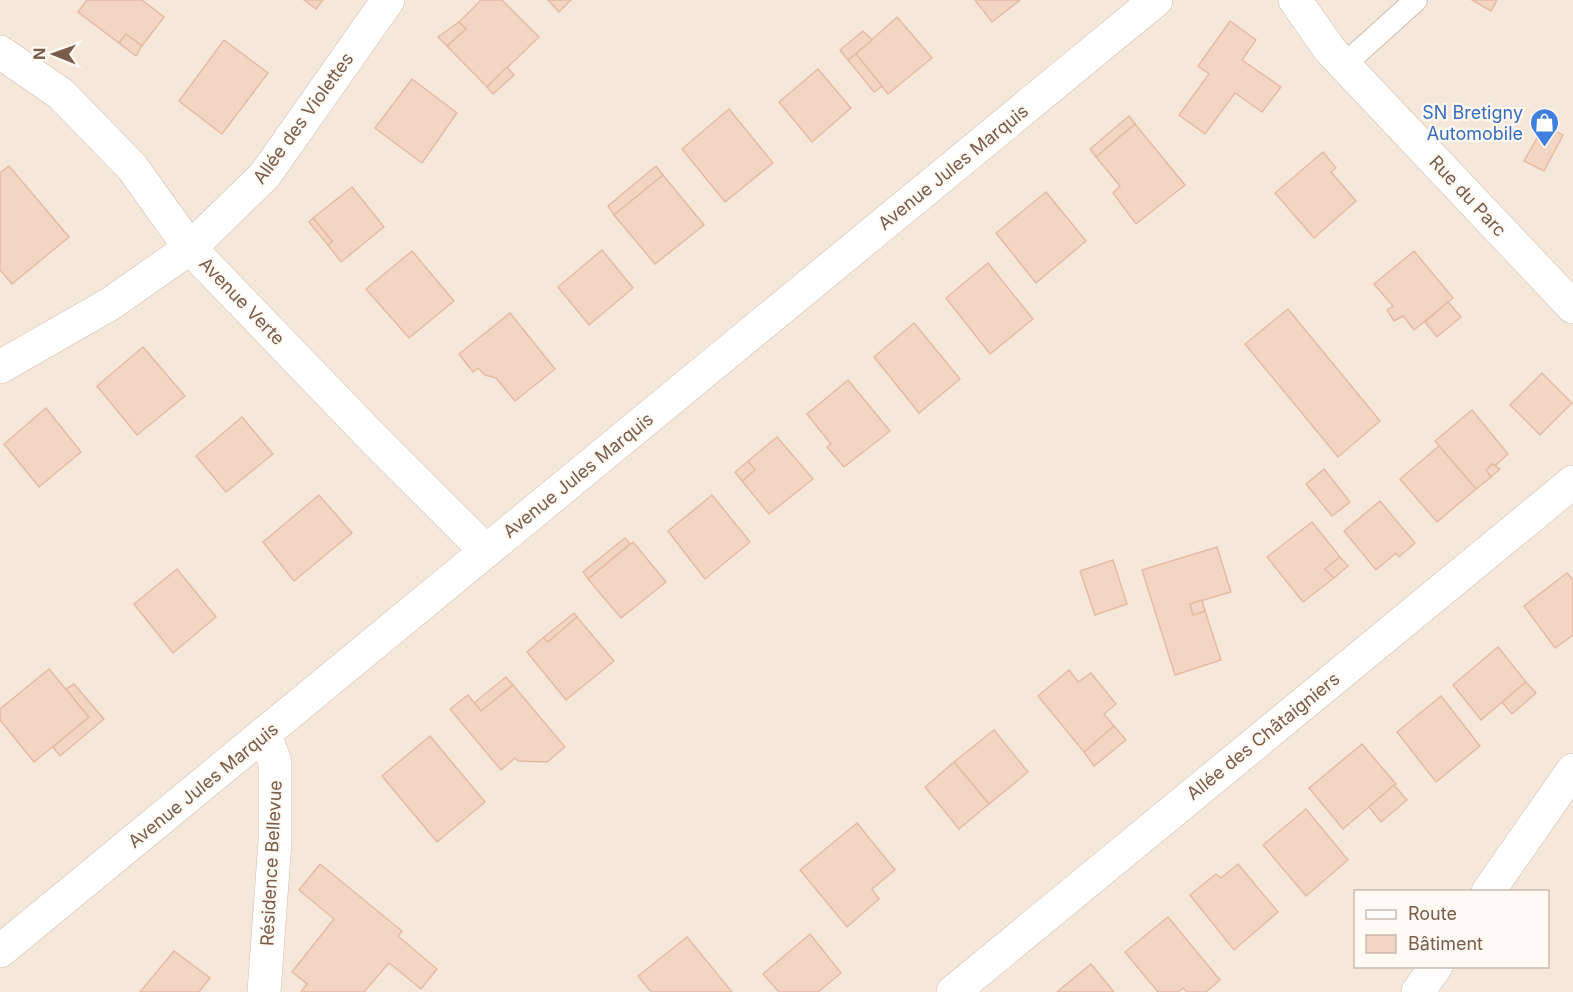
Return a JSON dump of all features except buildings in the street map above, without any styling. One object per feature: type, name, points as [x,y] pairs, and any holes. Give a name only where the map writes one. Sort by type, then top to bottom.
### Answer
[{"type":"street","name":"Allée des Violettes","points":[[0,367],[110,304],[190,248],[265,175],[388,0]]},
{"type":"street","name":"Avenue Jules Marquis","points":[[0,951],[1156,0]]},
{"type":"street","name":"Rue du Parc","points":[[1295,0],[1330,50],[1573,307]]},
{"type":"street","name":"Avenue Verte","points":[[0,52],[61,94],[132,167],[190,248],[371,436],[486,551]]},
{"type":"street","name":"Allée des Châtaigniers","points":[[953,992],[1573,482]]},
{"type":"street","name":"Résidence Bellevue","points":[[264,992],[275,841],[275,762],[265,735]]},
{"type":"street","points":[[1489,890],[1573,770]]},
{"type":"street","points":[[1418,992],[1435,968]]},
{"type":"lane","points":[[1344,65],[1416,0]]},
{"type":"shaded area","points":[[0,0],[1573,0],[1573,992],[0,992]]},
{"type":"place","name":"SN Bretigny Automobile","points":[[1544,148]]}]
